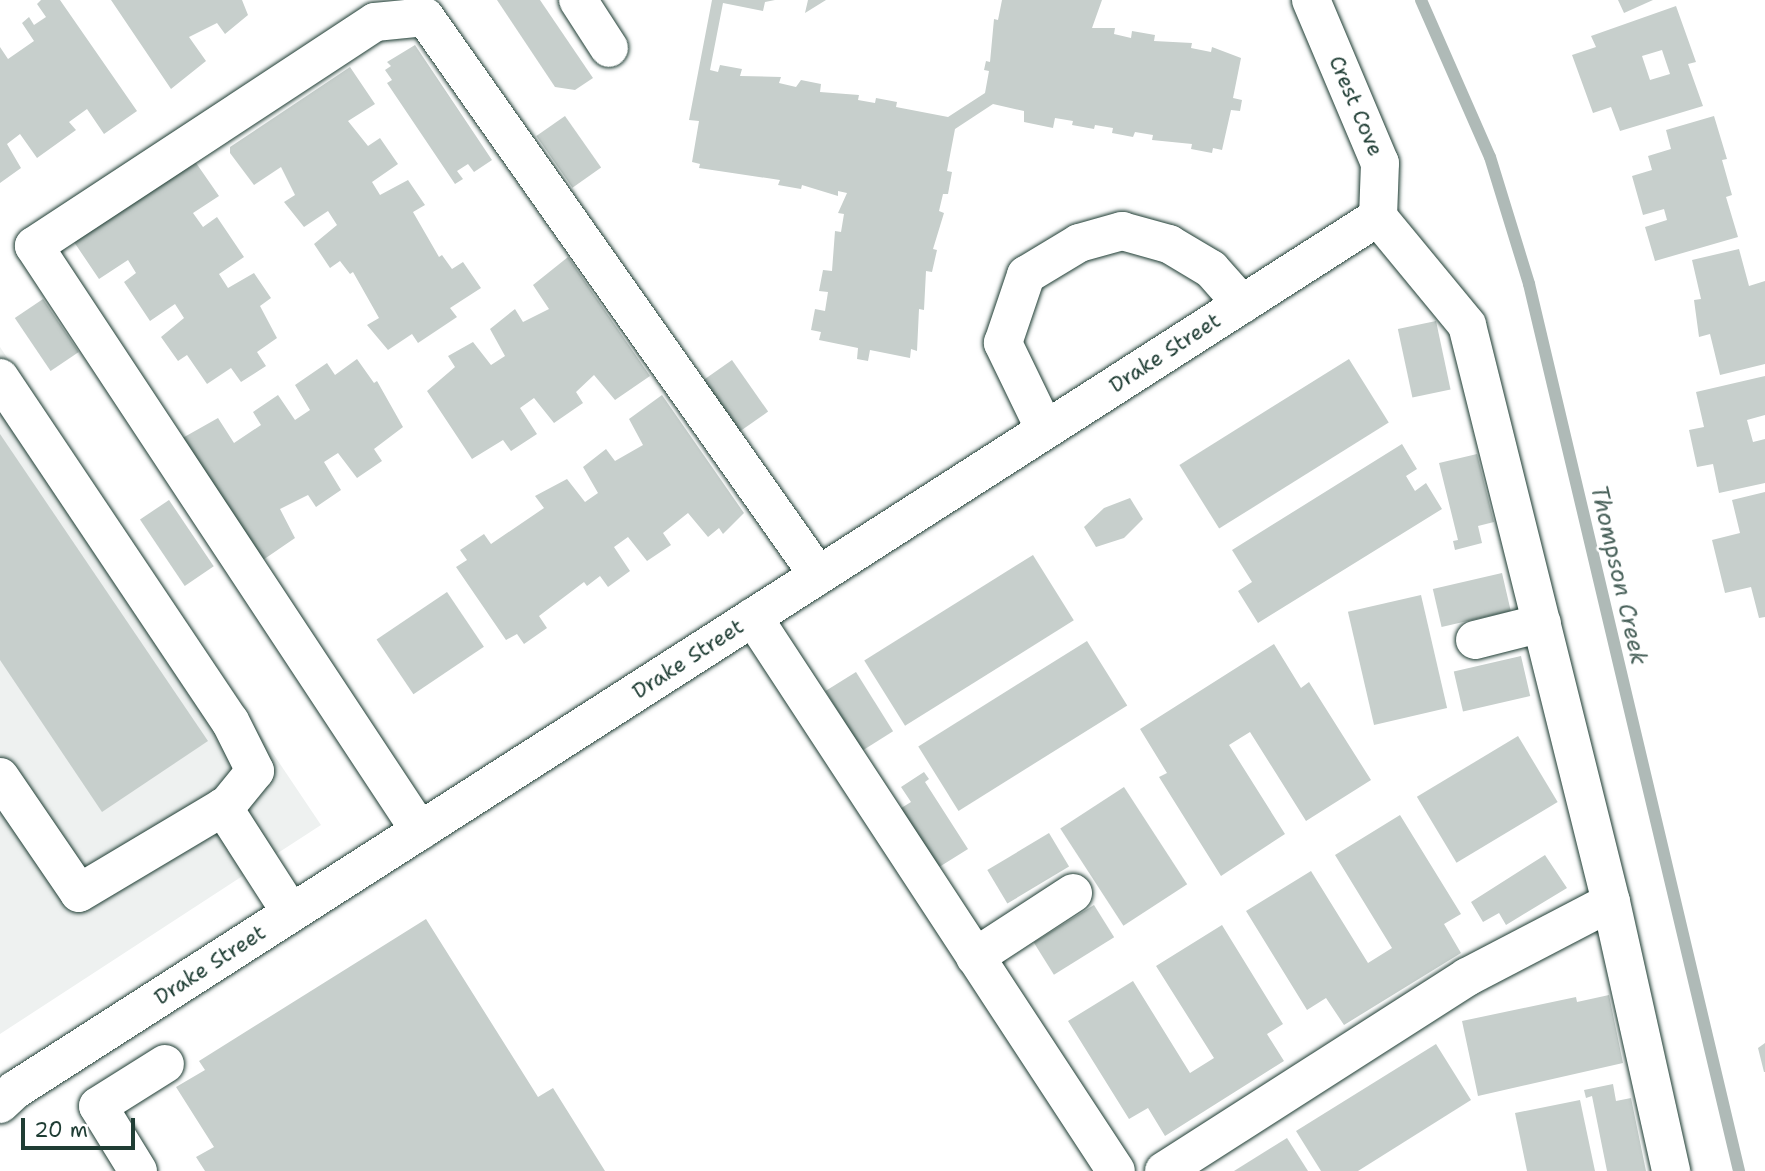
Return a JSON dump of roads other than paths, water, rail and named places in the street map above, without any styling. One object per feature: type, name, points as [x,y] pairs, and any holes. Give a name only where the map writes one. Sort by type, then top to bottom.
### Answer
[{"type":"street","points":[[578,0],[609,48]]},
{"type":"street","name":"Crest Cove","points":[[1311,0],[1380,163],[1378,216]]},
{"type":"street","points":[[420,831],[34,246],[375,22],[425,17],[818,575]]},
{"type":"street","points":[[1378,216],[1467,325],[1611,902],[1671,1171]]},
{"type":"street","name":"Drake Street","points":[[0,1104],[15,1090],[1378,216]]},
{"type":"street","points":[[1045,430],[1003,343],[1026,275],[1079,243],[1122,231],[1169,243],[1211,269],[1241,304]]},
{"type":"street","points":[[0,379],[230,721],[255,771],[225,809],[79,893],[0,776]]},
{"type":"street","points":[[753,617],[1116,1171]]},
{"type":"street","points":[[1475,640],[1542,623]]},
{"type":"street","points":[[225,809],[291,913]]},
{"type":"street","points":[[975,957],[1073,893]]},
{"type":"street","points":[[1164,1171],[1467,977],[1611,902]]},
{"type":"street","points":[[138,1171],[98,1106],[165,1064]]},
{"type":"waterway","name":"Thompson Creek","points":[[1421,0],[1490,157],[1529,284],[1739,1171]]}]
